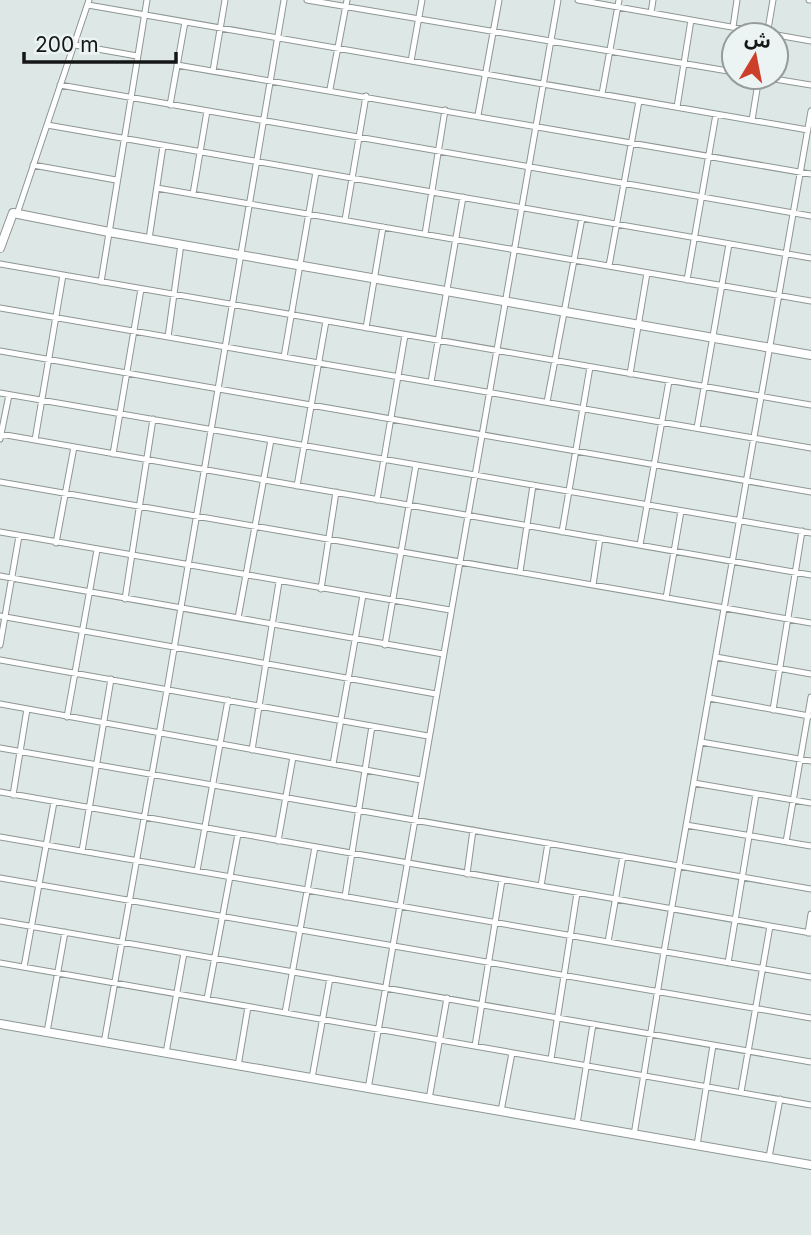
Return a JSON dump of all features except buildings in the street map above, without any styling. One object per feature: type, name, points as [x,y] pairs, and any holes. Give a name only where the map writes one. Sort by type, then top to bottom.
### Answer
[{"type":"street","points":[[101,282],[147,0]]},
{"type":"street","points":[[213,71],[225,0]]},
{"type":"street","points":[[104,1043],[189,566],[284,0]]},
{"type":"street","points":[[307,0],[346,4],[419,19],[720,70]]},
{"type":"street","points":[[411,61],[422,0]]},
{"type":"street","points":[[478,116],[499,0]]},
{"type":"street","points":[[368,1089],[558,0]]},
{"type":"street","points":[[578,0],[618,4],[651,13],[720,25]]},
{"type":"street","points":[[651,13],[653,0]]},
{"type":"street","points":[[734,21],[737,0]]},
{"type":"street","points":[[769,21],[773,0]]},
{"type":"street","points":[[0,247],[33,165],[89,3],[144,15],[809,130]]},
{"type":"street","points":[[330,89],[346,4]]},
{"type":"street","points":[[602,94],[618,4]]},
{"type":"street","points":[[677,107],[691,20]]},
{"type":"street","points":[[170,105],[185,22]]},
{"type":"street","points":[[790,38],[811,41]]},
{"type":"street","points":[[75,45],[137,56]]},
{"type":"street","points":[[177,65],[330,89],[811,174]]},
{"type":"street","points":[[790,82],[811,85]]},
{"type":"street","points":[[60,85],[811,216]]},
{"type":"street","points":[[752,120],[757,91]]},
{"type":"street","points":[[345,220],[366,96]]},
{"type":"street","points":[[609,266],[639,101]]},
{"type":"street","points":[[425,234],[445,110]]},
{"type":"street","points":[[193,194],[207,111]]},
{"type":"street","points":[[634,1135],[811,111]]},
{"type":"street","points":[[687,280],[716,114]]},
{"type":"street","points":[[47,125],[811,258]]},
{"type":"street","points":[[149,239],[163,146]]},
{"type":"street","points":[[33,165],[116,180]]},
{"type":"street","points":[[284,357],[316,172]]},
{"type":"street","points":[[157,188],[811,301]]},
{"type":"street","points":[[431,382],[463,197]]},
{"type":"street","points":[[0,213],[811,355]]},
{"type":"street","points":[[547,402],[582,218]]},
{"type":"street","points":[[366,328],[383,227]]},
{"type":"street","points":[[169,337],[181,244]]},
{"type":"street","points":[[697,428],[729,244]]},
{"type":"street","points":[[0,264],[811,405]]},
{"type":"street","points":[[629,374],[647,273]]},
{"type":"street","points":[[35,440],[63,275]]},
{"type":"street","points":[[113,454],[141,289]]},
{"type":"street","points":[[0,308],[811,448]]},
{"type":"street","points":[[298,486],[326,321]]},
{"type":"street","points":[[377,500],[405,335]]},
{"type":"street","points":[[0,351],[811,492]]},
{"type":"street","points":[[562,532],[590,367]]},
{"type":"street","points":[[640,545],[669,381]]},
{"type":"street","points":[[0,393],[811,533]]},
{"type":"street","points":[[9,394],[0,436],[811,575]]},
{"type":"street","points":[[125,598],[153,419]]},
{"type":"street","points":[[238,618],[271,440]]},
{"type":"street","points":[[56,542],[74,447]]},
{"type":"street","points":[[385,645],[416,465]]},
{"type":"street","points":[[0,482],[811,623]]},
{"type":"street","points":[[520,572],[533,485]]},
{"type":"street","points":[[321,589],[336,492]]},
{"type":"street","points":[[666,598],[681,510]]},
{"type":"street","points":[[773,710],[802,531]]},
{"type":"street","points":[[0,532],[450,610]]},
{"type":"street","points":[[0,645],[2,616],[19,536]]},
{"type":"street","points":[[593,585],[600,538]]},
{"type":"street","points":[[67,716],[96,550]]},
{"type":"street","points":[[0,576],[443,654]]},
{"type":"street","points":[[252,750],[279,582]]},
{"type":"street","points":[[333,764],[363,595]]},
{"type":"street","points":[[2,616],[267,666],[436,694]]},
{"type":"street","points":[[716,657],[811,674]]},
{"type":"street","points":[[0,660],[428,736]]},
{"type":"street","points":[[82,851],[111,679]]},
{"type":"street","points":[[786,842],[811,697]]},
{"type":"street","points":[[709,698],[809,716]]},
{"type":"street","points":[[197,871],[228,700]]},
{"type":"street","points":[[0,704],[421,779]]},
{"type":"street","points":[[13,795],[27,709]]},
{"type":"street","points":[[345,897],[373,726]]},
{"type":"street","points":[[701,742],[811,761]]},
{"type":"street","points":[[0,748],[811,888]]},
{"type":"street","points":[[278,841],[293,757]]},
{"type":"street","points":[[694,783],[811,803]]},
{"type":"street","points":[[0,792],[809,933],[811,914]]},
{"type":"street","points":[[728,963],[756,794]]},
{"type":"street","points":[[23,967],[54,802]]},
{"type":"street","points":[[686,825],[811,846]]},
{"type":"street","points":[[467,874],[473,830]]},
{"type":"street","points":[[207,999],[238,834]]},
{"type":"street","points":[[0,837],[811,977]]},
{"type":"street","points":[[541,886],[548,843]]},
{"type":"street","points":[[285,1013],[315,847]]},
{"type":"street","points":[[608,942],[623,856]]},
{"type":"street","points":[[0,878],[811,1018]]},
{"type":"street","points":[[475,1046],[502,880]]},
{"type":"street","points":[[551,1059],[577,893]]},
{"type":"street","points":[[0,921],[811,1062]]},
{"type":"street","points":[[741,1092],[770,926]]},
{"type":"street","points":[[47,1032],[65,932]]},
{"type":"street","points":[[166,1054],[184,953]]},
{"type":"street","points":[[0,963],[811,1105]]},
{"type":"street","points":[[312,1080],[330,978]]},
{"type":"street","points":[[429,1100],[447,998]]},
{"type":"street","points":[[238,1067],[248,1007]]},
{"type":"street","points":[[0,1024],[811,1165]]},
{"type":"street","points":[[577,1125],[593,1024]]},
{"type":"street","points":[[697,1146],[713,1045]]},
{"type":"street","points":[[501,1112],[512,1053]]},
{"type":"street","points":[[769,1157],[780,1099]]}]
